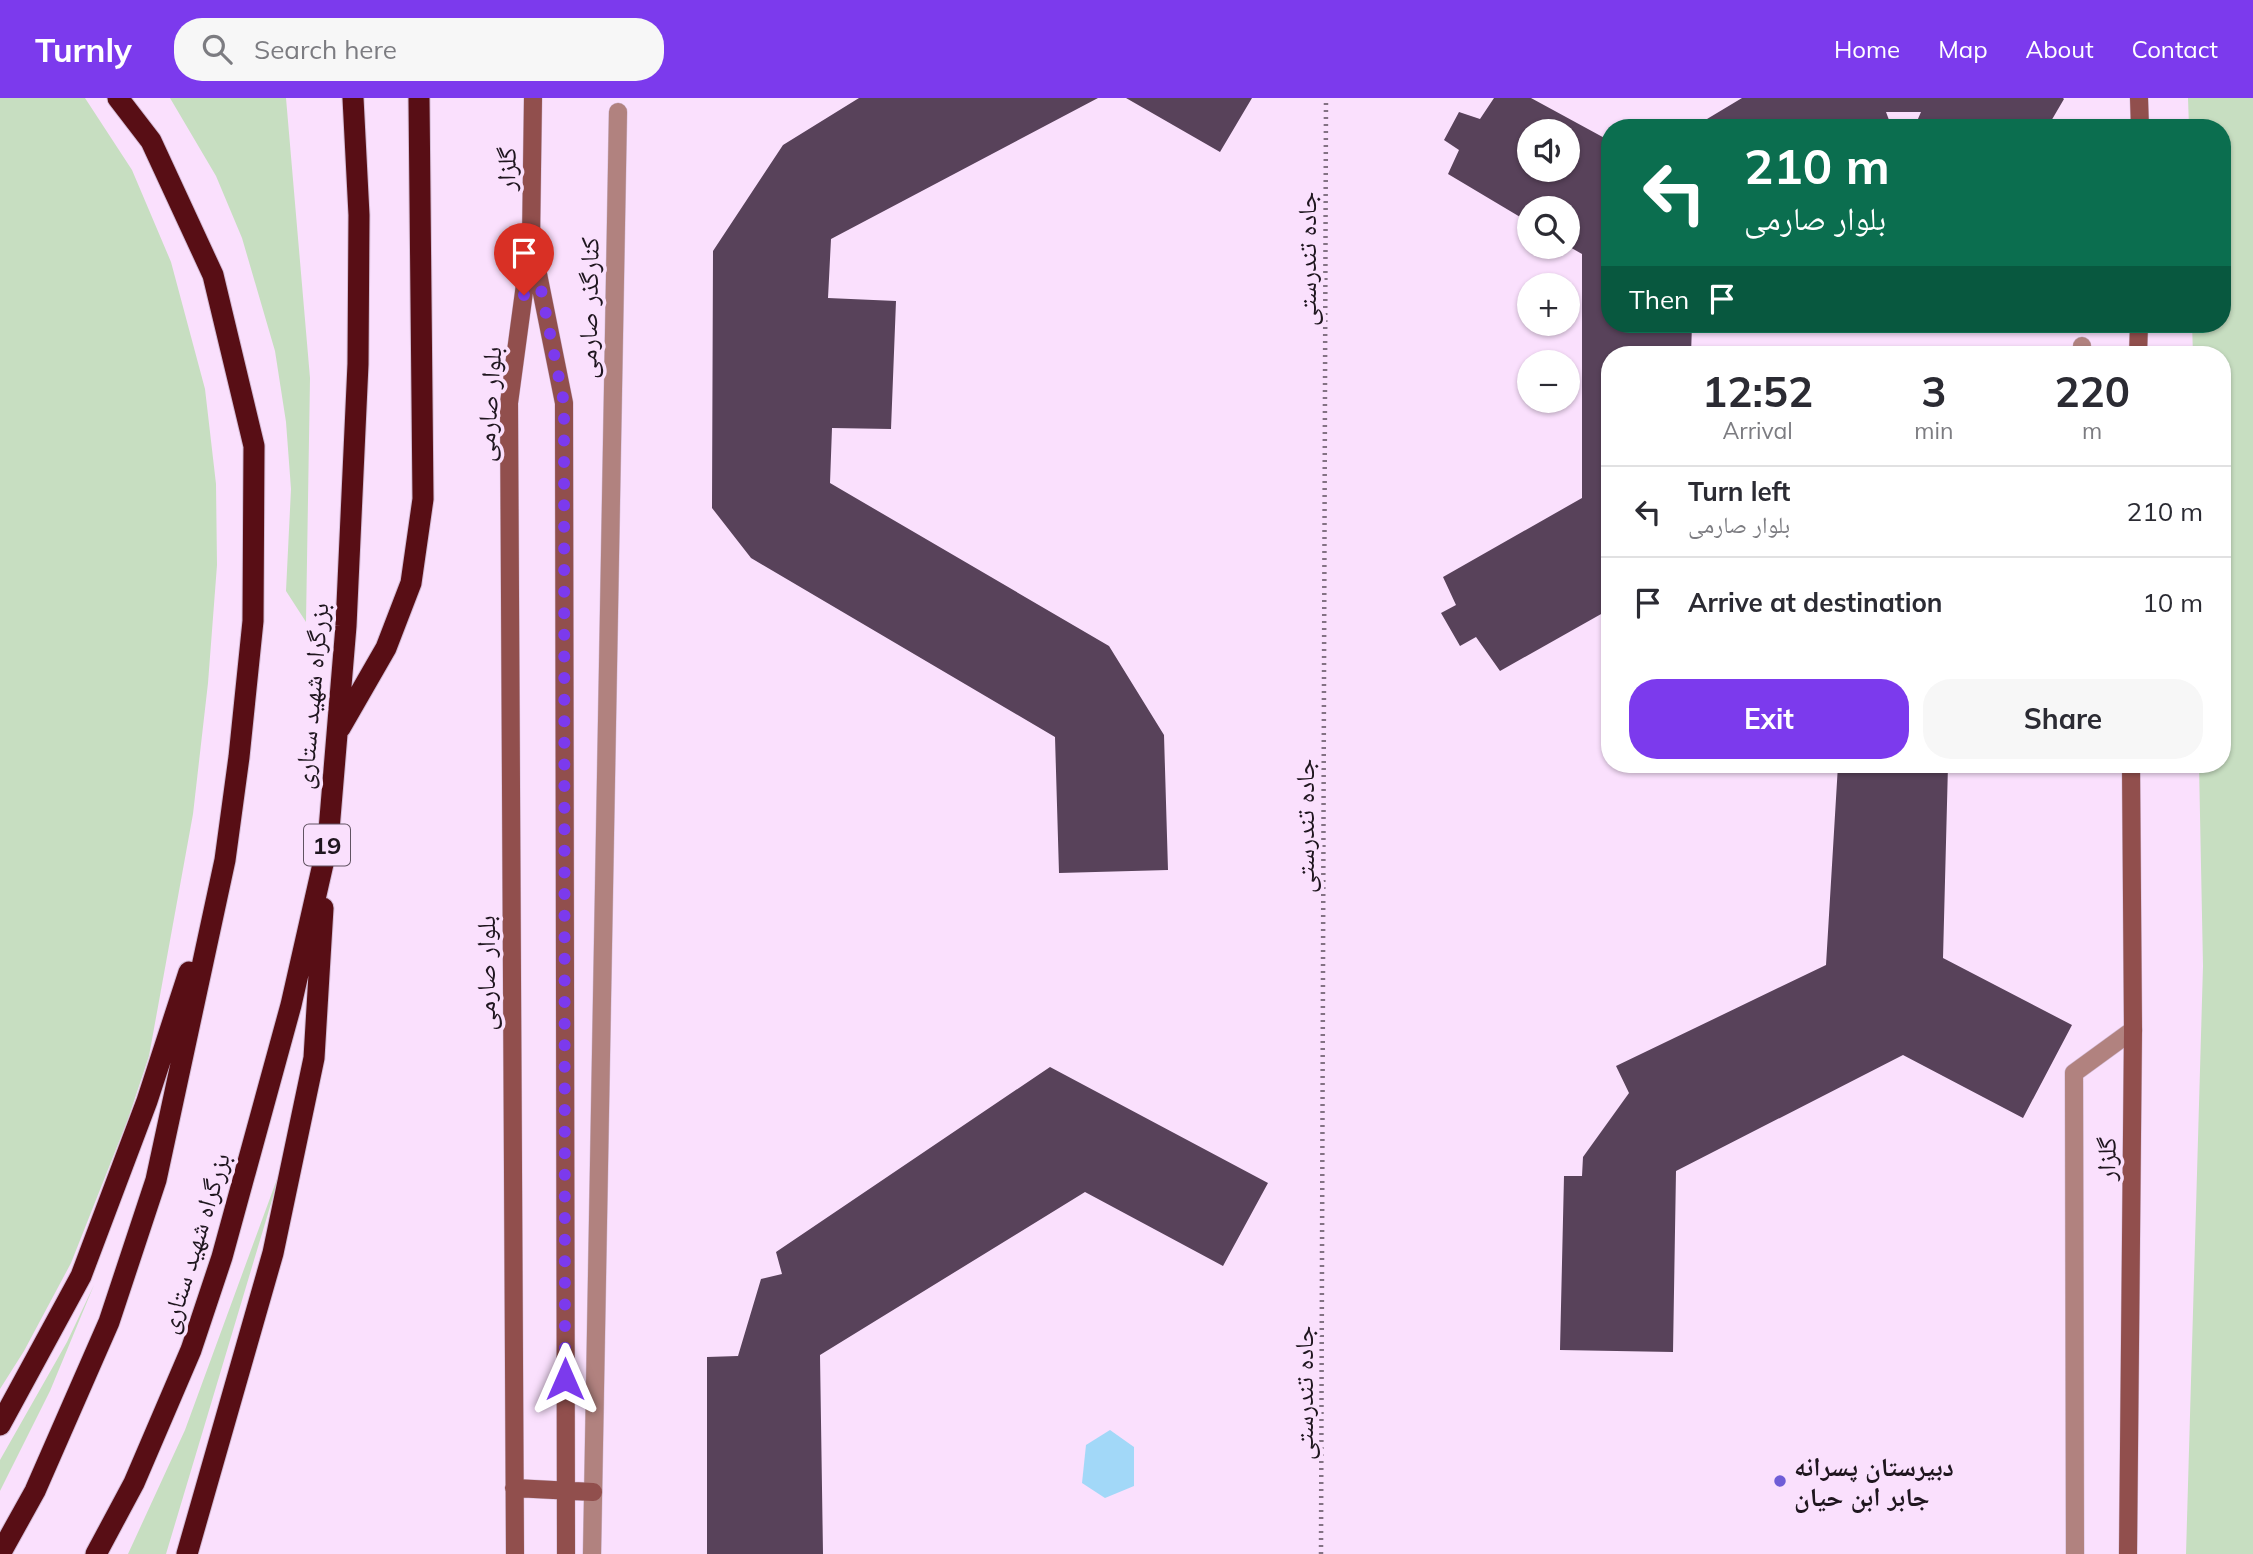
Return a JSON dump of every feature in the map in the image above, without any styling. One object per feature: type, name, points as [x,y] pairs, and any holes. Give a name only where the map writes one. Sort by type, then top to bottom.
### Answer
[{"type":"highway","name":"بزرگراه شهید ستاری","points":[[0,1554],[35,1490],[104,1335],[156,1180],[225,860],[253,621],[254,446],[213,275],[151,141],[118,98]]},
{"type":"highway","name":"بزرگراه شهید ستاری","points":[[96,1554],[134,1483],[191,1350],[222,1257],[291,1005],[328,842],[346,626],[358,364],[359,215],[353,98]]},
{"type":"highway","points":[[337,733],[386,648],[411,583],[423,499],[419,98]]},
{"type":"highway","points":[[187,1554],[273,1253],[314,1058],[328,842]]},
{"type":"highway","points":[[0,1425],[81,1276],[147,1101],[225,860]]},
{"type":"street","name":"گلزار","points":[[531,240],[533,98]]},
{"type":"street","points":[[2139,98],[2140,119]]},
{"type":"street","name":"کنارگذر صارمی","points":[[592,1554],[618,112]]},
{"type":"street","name":"بلوار صارمی","points":[[515,1554],[509,403],[531,240]]},
{"type":"street","points":[[531,240],[564,403],[565,1554]]},
{"type":"street","name":"گلزار","points":[[2128,1554],[2133,1030],[2131,773]]},
{"type":"street","points":[[2075,1554],[2074,1073],[2133,1030]]},
{"type":"street","points":[[514,1488],[593,1492]]},
{"type":"path","name":"جاده تندرستی","points":[[1321,1554],[1326,98]]},
{"type":"green space","points":[[0,98],[85,98],[132,170],[171,262],[205,389],[216,484],[217,565],[208,683],[193,814],[149,1056],[128,1119],[71,1263],[24,1351],[0,1389]]},
{"type":"green space","points":[[170,98],[286,98],[310,378],[306,622],[286,591],[291,489],[286,422],[275,351],[242,238],[216,176]]},
{"type":"green space","points":[[2188,98],[2253,98],[2253,1554],[2186,1554],[2203,966],[2199,773],[2231,773],[2231,346],[2193,346],[2192,333],[2231,333],[2231,119],[2189,119]]},
{"type":"green space","points":[[284,1160],[166,1554],[128,1554],[185,1430]]},
{"type":"green space","points":[[94,1285],[50,1391],[0,1491],[0,1460],[67,1342]]},
{"type":"water","points":[[1110,1430],[1134,1447],[1134,1486],[1105,1498],[1082,1483],[1086,1445]]},
{"type":"building","points":[[859,98],[1098,98],[831,239],[828,298],[896,301],[891,429],[832,428],[830,483],[1109,646],[1164,735],[1168,870],[1059,873],[1055,737],[751,558],[712,508],[713,251],[783,145]]},
{"type":"building","points":[[1126,98],[1252,98],[1220,152]]},
{"type":"building","points":[[1494,98],[1531,98],[1570,119],[1517,119],[1517,182],[1580,182],[1580,125],[1601,136],[1601,333],[1692,333],[1691,346],[1601,346],[1601,614],[1500,671],[1476,637],[1460,646],[1441,613],[1456,605],[1443,577],[1582,498],[1580,196],[1517,196],[1517,215],[1448,174],[1459,150],[1444,140],[1459,112],[1480,119]]},
{"type":"building","points":[[1742,98],[2064,99],[2052,119],[1918,119],[1921,112],[1886,112],[1889,119],[1707,119]]},
{"type":"building","points":[[1838,773],[1948,773],[1943,958],[2072,1025],[2023,1118],[1903,1055],[1676,1171],[1673,1352],[1560,1350],[1564,1176],[1582,1176],[1583,1157],[1629,1093],[1616,1066],[1826,965]]},
{"type":"building","points":[[1050,1067],[1268,1183],[1223,1266],[1085,1192],[820,1355],[823,1554],[707,1554],[707,1357],[738,1356],[761,1279],[782,1274],[776,1252]]},
{"type":"place","name":"دبیرستان پسرانه جابر ابن حیان","points":[[1780,1481]]},
{"type":"route","points":[[524,295],[531,240],[564,403],[565,1379]]}]
